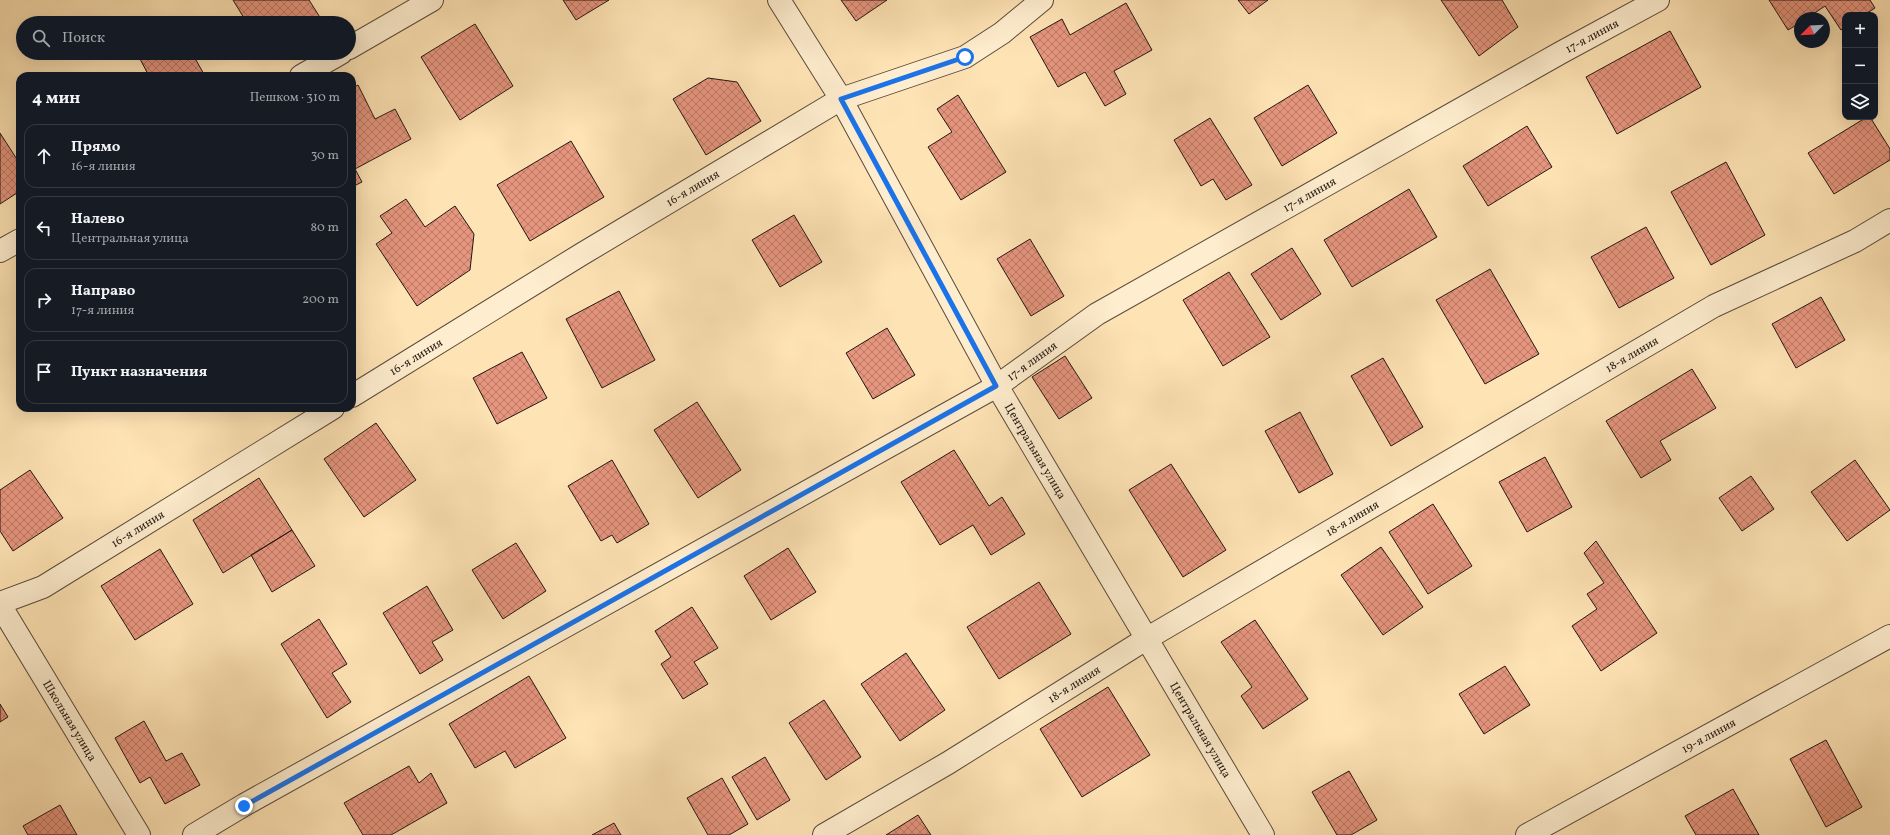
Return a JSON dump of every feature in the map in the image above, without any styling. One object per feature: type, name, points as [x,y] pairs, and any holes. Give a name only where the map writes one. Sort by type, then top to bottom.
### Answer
[{"type":"street","points":[[356,44],[432,0]]},
{"type":"street","name":"Центральная улица","points":[[779,0],[841,99],[996,386],[1263,835]]},
{"type":"street","name":"16-я линия","points":[[356,394],[582,254],[841,99],[965,57],[1002,33],[1042,0]]},
{"type":"street","name":"17-я линия","points":[[194,835],[996,386],[1097,314],[1562,52],[1658,0]]},
{"type":"street","points":[[308,72],[329,60]]},
{"type":"street","name":"18-я линия","points":[[824,835],[948,763],[1146,639],[1714,306],[1855,240],[1890,220]]},
{"type":"street","points":[[0,252],[16,242]]},
{"type":"street","name":"16-я линия","points":[[0,604],[43,587],[327,412]]},
{"type":"street","name":"Школьная улица","points":[[0,604],[139,835]]},
{"type":"street","name":"19-я линия","points":[[1527,835],[1890,636]]},
{"type":"building","points":[[233,0],[309,0],[319,16],[243,16]]},
{"type":"building","points":[[563,0],[609,0],[576,20]]},
{"type":"building","points":[[841,0],[887,0],[856,21]]},
{"type":"building","points":[[1238,0],[1268,0],[1249,14]]},
{"type":"building","points":[[1441,0],[1502,0],[1518,27],[1479,56]]},
{"type":"building","points":[[1769,0],[1870,0],[1875,8],[1869,12],[1842,12],[1841,30],[1825,6],[1816,12],[1794,12],[1794,26],[1788,30]]},
{"type":"building","points":[[1126,3],[1152,50],[1114,71],[1126,94],[1105,106],[1085,72],[1058,87],[1030,37],[1062,19],[1070,35]]},
{"type":"building","points":[[475,24],[513,86],[460,120],[421,57]]},
{"type":"building","points":[[1670,31],[1701,87],[1617,134],[1586,77]]},
{"type":"building","points":[[141,60],[196,60],[203,72],[147,72]]},
{"type":"building","points":[[708,78],[737,82],[761,121],[706,155],[673,99]]},
{"type":"building","points":[[358,85],[375,119],[395,109],[411,139],[356,168],[356,86]]},
{"type":"building","points":[[1308,85],[1337,133],[1282,166],[1254,118]]},
{"type":"building","points":[[958,95],[1006,172],[961,200],[928,147],[952,132],[937,109]]},
{"type":"building","points":[[1210,118],[1252,185],[1226,200],[1213,179],[1201,186],[1174,140]]},
{"type":"building","points":[[1862,120],[1872,120],[1890,149],[1890,160],[1834,194],[1808,153]]},
{"type":"building","points":[[1527,126],[1552,167],[1488,206],[1463,166]]},
{"type":"building","points":[[0,133],[16,158],[16,194],[0,204]]},
{"type":"building","points":[[571,141],[604,197],[530,241],[497,185]]},
{"type":"building","points":[[1726,162],[1765,235],[1711,265],[1671,192]]},
{"type":"building","points":[[356,171],[362,182],[356,185]]},
{"type":"building","points":[[1409,189],[1437,237],[1352,287],[1324,240]]},
{"type":"building","points":[[406,199],[425,227],[455,206],[474,234],[470,270],[417,306],[376,244],[392,233],[380,216]]},
{"type":"building","points":[[794,215],[822,262],[780,287],[752,240]]},
{"type":"building","points":[[1646,227],[1674,278],[1619,308],[1591,257]]},
{"type":"building","points":[[1030,239],[1064,296],[1031,316],[997,259]]},
{"type":"building","points":[[1292,248],[1321,294],[1281,320],[1251,274]]},
{"type":"building","points":[[1490,269],[1539,354],[1485,384],[1436,300]]},
{"type":"building","points":[[1229,272],[1270,337],[1223,366],[1183,300]]},
{"type":"building","points":[[619,291],[655,360],[602,388],[566,319]]},
{"type":"building","points":[[1821,297],[1845,340],[1796,368],[1772,324]]},
{"type":"building","points":[[887,328],[915,375],[873,399],[846,353]]},
{"type":"building","points":[[522,352],[547,398],[497,424],[473,378]]},
{"type":"building","points":[[1065,356],[1092,398],[1059,419],[1032,377]]},
{"type":"building","points":[[1383,358],[1423,427],[1391,446],[1351,376]]},
{"type":"building","points":[[1692,369],[1716,408],[1660,441],[1671,460],[1641,478],[1606,421]]},
{"type":"building","points":[[697,402],[741,470],[698,498],[654,430]]},
{"type":"building","points":[[1300,412],[1333,474],[1299,493],[1265,431]]},
{"type":"building","points":[[376,423],[416,480],[364,517],[324,459]]},
{"type":"building","points":[[954,450],[989,506],[1002,497],[1025,534],[991,555],[973,525],[940,545],[901,482]]},
{"type":"building","points":[[1545,457],[1572,507],[1527,532],[1499,482]]},
{"type":"building","points":[[612,460],[649,524],[617,543],[612,535],[601,541],[568,486]]},
{"type":"building","points":[[1855,460],[1890,510],[1847,541],[1811,492]]},
{"type":"building","points":[[1171,464],[1226,550],[1183,577],[1129,490]]},
{"type":"building","points":[[30,470],[63,518],[13,551],[0,531],[0,490]]},
{"type":"building","points":[[1751,476],[1774,509],[1742,531],[1719,498]]},
{"type":"building","points":[[259,478],[292,530],[223,573],[193,520]]},
{"type":"building","points":[[1433,504],[1472,566],[1428,594],[1389,532]]},
{"type":"building","points":[[292,530],[315,566],[272,592],[251,555]]},
{"type":"building","points":[[1596,541],[1657,633],[1601,671],[1572,626],[1597,609],[1587,594],[1604,583],[1584,553]]},
{"type":"building","points":[[516,543],[546,591],[503,619],[472,570]]},
{"type":"building","points":[[1381,547],[1423,607],[1383,635],[1341,575]]},
{"type":"building","points":[[788,548],[816,592],[771,620],[744,576]]},
{"type":"building","points":[[160,549],[193,604],[135,640],[101,586]]},
{"type":"building","points":[[1039,582],[1071,634],[999,679],[967,627]]},
{"type":"building","points":[[427,586],[453,630],[432,642],[443,660],[420,674],[383,613]]},
{"type":"building","points":[[692,607],[718,648],[694,662],[708,684],[683,699],[661,664],[671,657],[655,631]]},
{"type":"building","points":[[319,619],[347,664],[332,673],[351,702],[327,718],[281,644]]},
{"type":"building","points":[[1255,620],[1308,699],[1263,729],[1241,696],[1252,687],[1221,642]]},
{"type":"building","points":[[906,653],[945,710],[900,741],[861,684]]},
{"type":"building","points":[[1505,666],[1530,705],[1484,734],[1459,694]]},
{"type":"building","points":[[529,676],[566,738],[515,768],[505,751],[475,768],[449,724]]},
{"type":"building","points":[[1108,687],[1150,755],[1082,797],[1040,729]]},
{"type":"building","points":[[824,700],[861,757],[826,780],[789,723]]},
{"type":"building","points":[[0,704],[8,717],[0,722]]},
{"type":"building","points":[[144,721],[166,761],[182,753],[200,785],[165,804],[150,777],[140,783],[115,738]]},
{"type":"building","points":[[1826,740],[1862,807],[1826,827],[1790,759]]},
{"type":"building","points":[[765,757],[790,800],[757,820],[732,777]]},
{"type":"building","points":[[409,766],[419,783],[431,773],[447,803],[391,835],[363,835],[344,803]]},
{"type":"building","points":[[1349,771],[1377,820],[1351,835],[1337,835],[1312,792]]},
{"type":"building","points":[[722,778],[748,824],[729,835],[708,835],[687,798]]},
{"type":"building","points":[[1733,789],[1759,835],[1696,835],[1685,816]]},
{"type":"building","points":[[60,805],[77,835],[28,835],[23,826]]},
{"type":"building","points":[[918,815],[931,835],[886,835]]},
{"type":"building","points":[[614,823],[621,835],[592,835]]},
{"type":"route","points":[[244,806],[996,386],[841,99],[965,57]]}]
